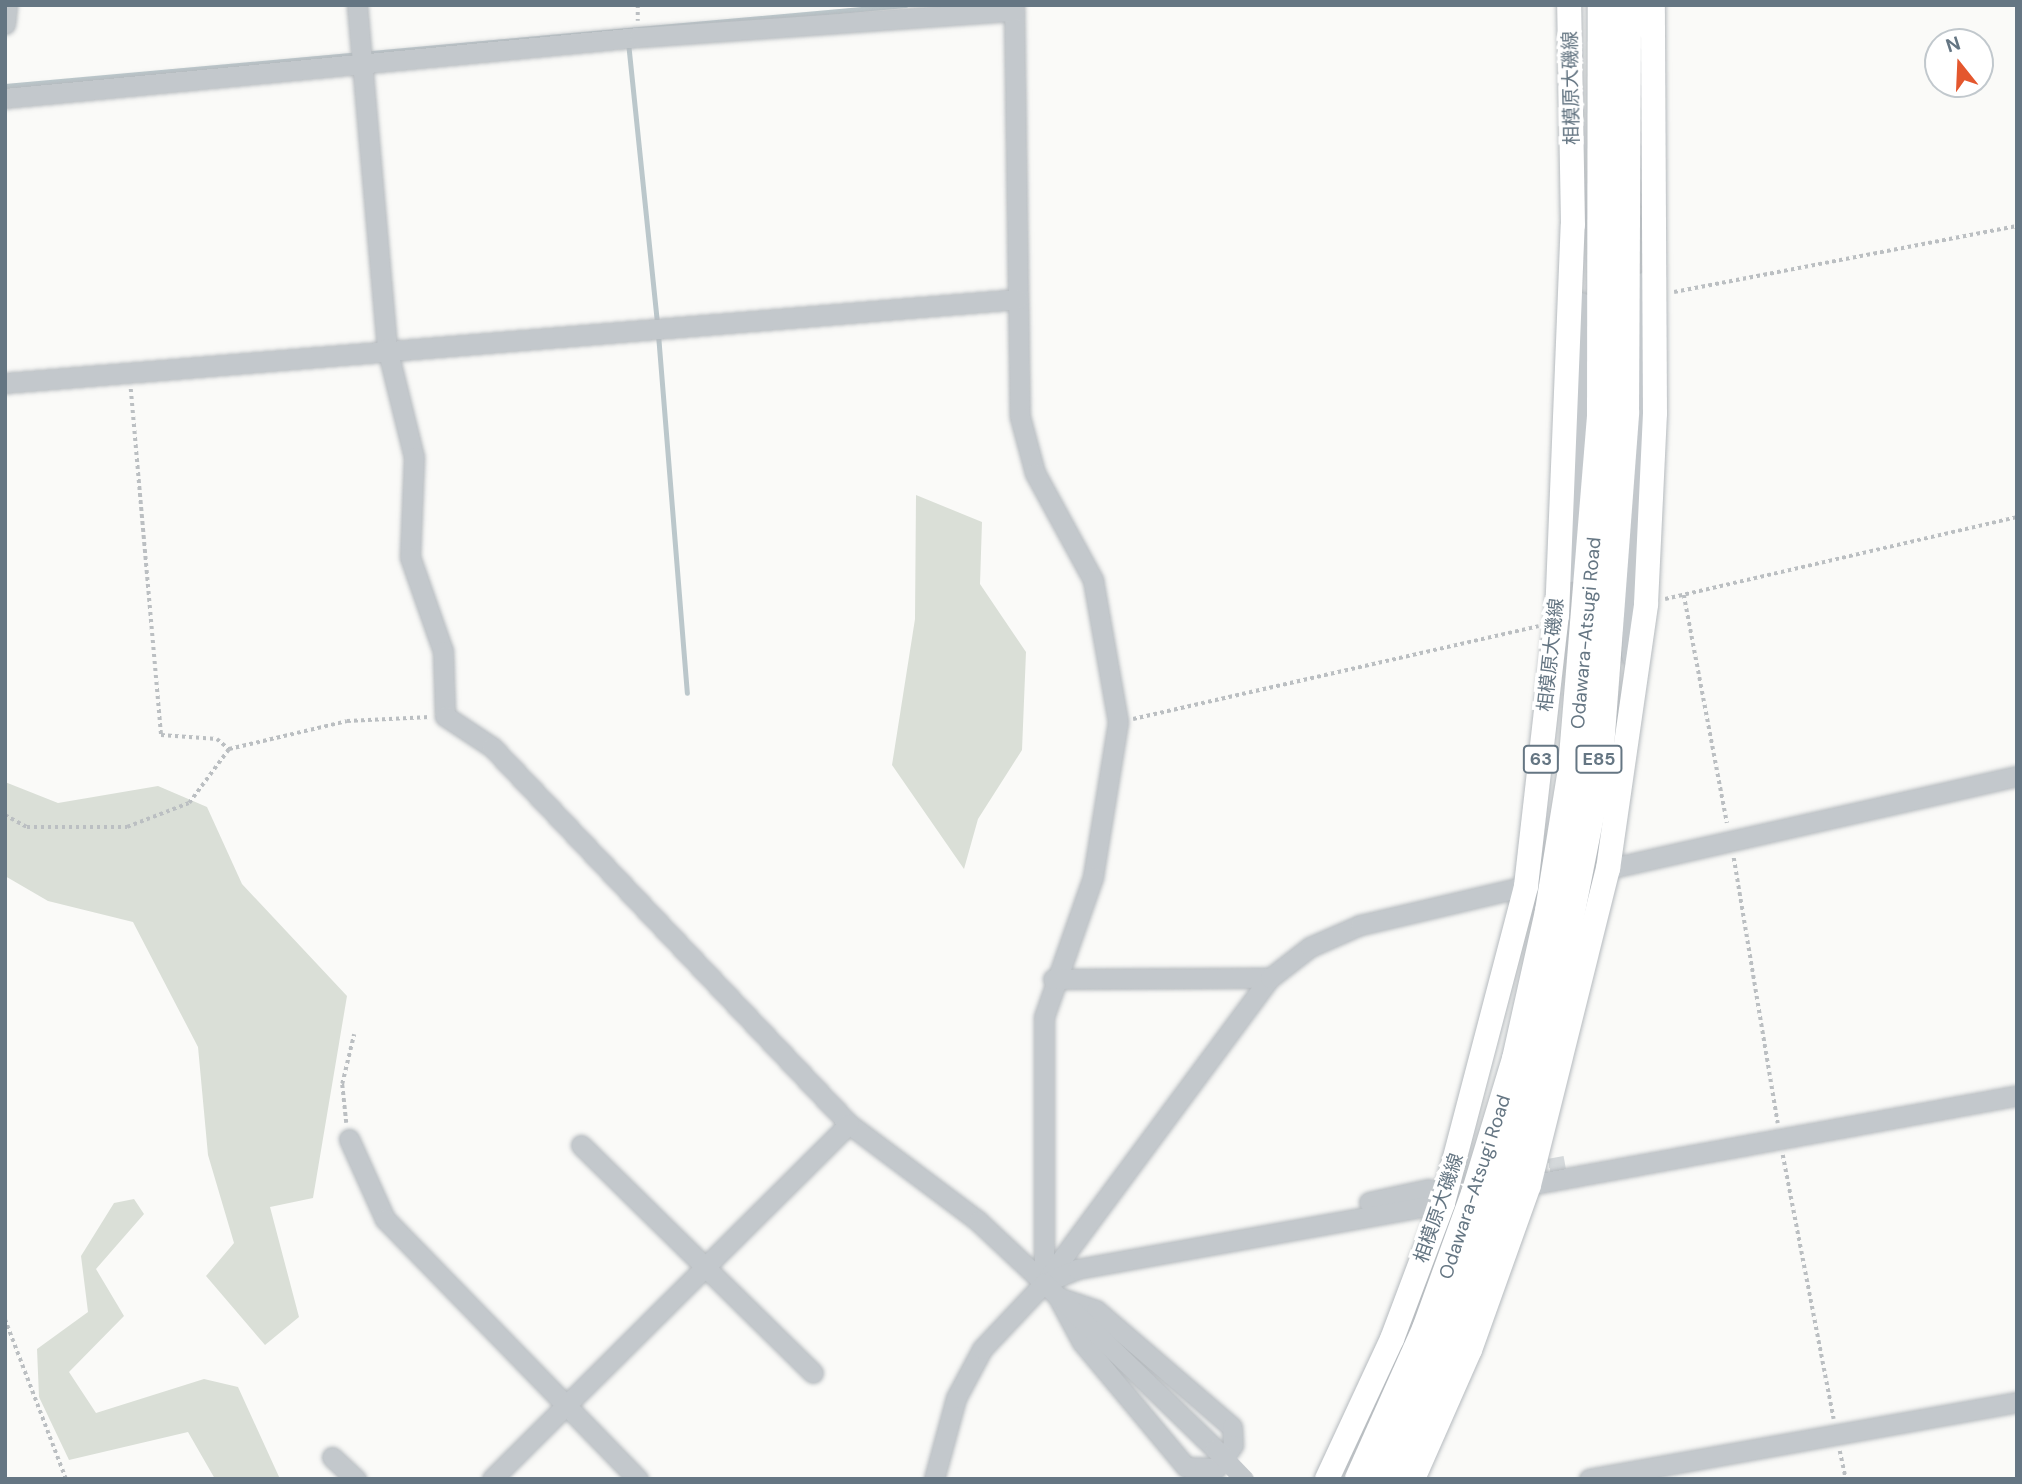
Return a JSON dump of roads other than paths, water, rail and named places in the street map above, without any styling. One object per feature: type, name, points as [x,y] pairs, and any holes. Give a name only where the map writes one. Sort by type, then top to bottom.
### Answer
[{"type":"highway","name":"Odawara-Atsugi Road","points":[[1360,1479],[1427,1329],[1476,1194],[1517,1059],[1550,911],[1573,769],[1602,418],[1603,5]]},
{"type":"highway","name":"Odawara-Atsugi Road","points":[[1385,1479],[1449,1337],[1509,1167],[1571,927],[1597,774],[1624,413],[1626,5]]},
{"type":"main road","name":"相模原大磯線","points":[[1327,1479],[1392,1339],[1526,886],[1555,628],[1573,225],[1569,5]]},
{"type":"main road","points":[[1413,1479],[1469,1350],[1529,1185],[1608,869],[1646,604],[1655,296],[1653,5]]},
{"type":"street","points":[[5,24],[7,5]]},
{"type":"street","points":[[357,5],[387,348],[414,457],[410,557],[443,652],[445,716],[492,747],[849,1124],[978,1221],[1244,1479]]},
{"type":"street","points":[[5,98],[361,64],[1014,8],[1018,299],[1024,441],[1093,580],[1118,722],[1093,877],[1053,979],[1044,1017],[1051,1290],[1082,1342],[1186,1467],[1216,1468],[1233,1445],[1232,1427],[1096,1310],[1051,1290]]},
{"type":"street","points":[[1636,670],[1629,649],[1642,304],[1653,221]]},
{"type":"street","points":[[1546,705],[1560,683],[1580,456],[1581,275],[1573,225]]},
{"type":"street","points":[[5,383],[387,348],[1018,299]]},
{"type":"street","points":[[1608,869],[2017,776]]},
{"type":"street","points":[[1051,1290],[1270,978],[1310,947],[1360,925],[1526,886]]},
{"type":"street","points":[[1053,979],[1270,978]]},
{"type":"street","points":[[1564,1165],[1780,1139],[2017,1095]]},
{"type":"street","points":[[492,1479],[849,1124]]},
{"type":"street","points":[[349,1139],[385,1219],[565,1407],[638,1479]]},
{"type":"street","points":[[580,1145],[707,1266],[813,1373]]},
{"type":"street","points":[[1529,1185],[1700,1150]]},
{"type":"street","points":[[934,1479],[956,1398],[982,1349],[1077,1269],[1436,1196]]},
{"type":"street","points":[[1589,1479],[2017,1402]]},
{"type":"street","points":[[332,1457],[356,1479]]},
{"type":"waterway","points":[[5,86],[905,5]]},
{"type":"waterway","points":[[628,42],[657,324]]},
{"type":"waterway","points":[[658,334],[687,693]]},
{"type":"tunnel","points":[[1521,1173],[1565,1165]]}]
